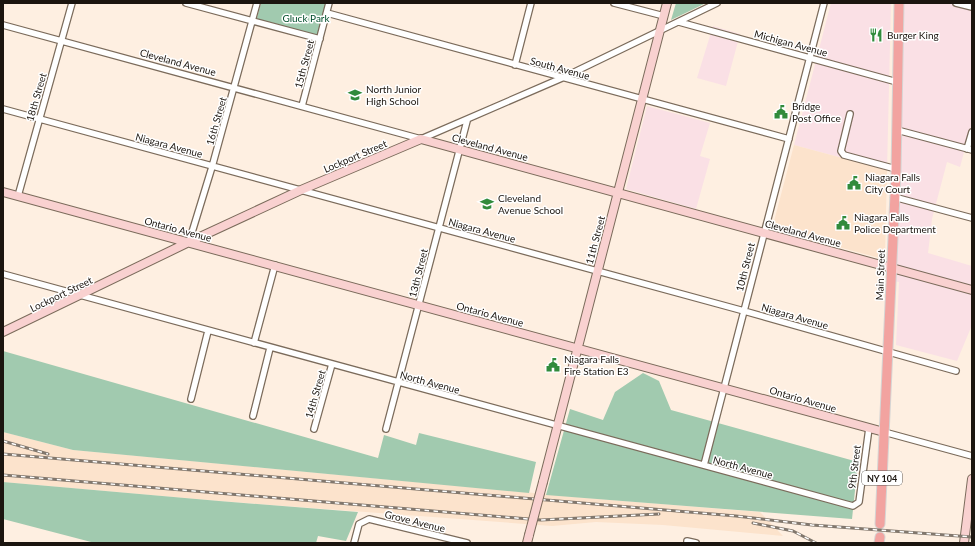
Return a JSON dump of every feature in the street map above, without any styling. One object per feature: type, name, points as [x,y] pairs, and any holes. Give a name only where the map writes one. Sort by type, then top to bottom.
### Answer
[{"type":"main road","name":"Main Street","points":[[880,524],[889,352],[891,268],[896,169],[899,3]]},
{"type":"street","name":"18th Street","points":[[18,196],[72,3]]},
{"type":"street","points":[[186,3],[252,22],[320,39]]},
{"type":"street","name":"16th Street","points":[[189,242],[212,166],[257,3]]},
{"type":"street","name":"15th Street","points":[[302,106],[330,3]]},
{"type":"street","points":[[515,65],[531,3]]},
{"type":"street","points":[[614,3],[664,16]]},
{"type":"street","name":"11th Street","points":[[528,539],[667,3]]},
{"type":"street","name":"Lockport Street","points":[[3,332],[81,296],[189,242],[302,190],[562,78],[660,32],[717,3]]},
{"type":"street","name":"10th Street","points":[[704,465],[763,233],[824,3]]},
{"type":"street","points":[[956,3],[972,7]]},
{"type":"street","name":"South Avenue","points":[[327,13],[789,139]]},
{"type":"street","name":"Michigan Avenue","points":[[680,22],[897,82]]},
{"type":"street","name":"Cleveland Avenue","points":[[3,25],[972,290]]},
{"type":"street","name":"Niagara Avenue","points":[[3,109],[744,311],[956,371]]},
{"type":"street","points":[[850,114],[841,151],[844,154],[896,169]]},
{"type":"street","name":"13th Street","points":[[386,429],[467,120]]},
{"type":"street","points":[[896,130],[970,149],[972,132]]},
{"type":"street","name":"Ontario Avenue","points":[[3,192],[724,387],[972,456]]},
{"type":"street","points":[[894,197],[972,218]]},
{"type":"street","points":[[254,343],[275,265]]},
{"type":"street","name":"North Avenue","points":[[3,274],[854,506]]},
{"type":"street","points":[[191,399],[208,331]]},
{"type":"street","points":[[253,416],[270,348]]},
{"type":"street","name":"14th Street","points":[[314,429],[332,364]]},
{"type":"street","name":"9th Street","points":[[854,506],[859,502],[869,428]]},
{"type":"street","points":[[964,543],[969,520],[972,479]]},
{"type":"street","name":"Grove Avenue","points":[[354,543],[359,524],[369,519],[468,543]]},
{"type":"street","points":[[687,542],[696,543]]},
{"type":"shaded area","points":[[831,3],[891,3],[887,170],[794,145]]},
{"type":"shaded area","points":[[903,3],[972,3],[972,123],[960,167],[947,162],[932,219],[928,253],[972,266],[972,325],[957,361],[896,345],[899,282],[893,281]]},
{"type":"shaded area","points":[[713,26],[740,34],[726,86],[697,78]]},
{"type":"shaded area","points":[[647,106],[710,123],[700,156],[710,159],[696,209],[626,189]]},
{"type":"shaded area","points":[[794,145],[887,170],[885,257],[883,259],[772,229]]},
{"type":"shaded area","points":[[3,432],[73,450],[598,499],[760,512],[783,536],[663,525],[596,522],[552,526],[219,501],[3,482]]},
{"type":"green space","name":"Gluck Park","points":[[261,3],[327,3],[317,37],[256,21]]},
{"type":"green space","points":[[676,3],[706,3],[671,20]]},
{"type":"green space","points":[[3,351],[378,458],[384,435],[416,445],[419,433],[536,462],[529,493],[73,450],[3,432]]},
{"type":"green space","points":[[643,373],[659,381],[671,410],[858,462],[852,519],[546,495],[570,409],[603,420],[615,392]]},
{"type":"green space","points":[[3,482],[358,512],[346,541],[318,536],[316,543],[95,543],[3,519]]},
{"type":"railway","points":[[3,441],[48,454]]},
{"type":"railway","points":[[3,454],[736,516],[812,525],[972,537]]},
{"type":"railway","points":[[3,475],[541,520],[659,514]]},
{"type":"railway","points":[[753,523],[793,531],[816,543]]},
{"type":"place","name":"Burger King","points":[[876,35]]},
{"type":"place","name":"North Junior High School","points":[[355,95]]},
{"type":"place","name":"Bridge Post Office","points":[[781,112]]},
{"type":"place","name":"Niagara Falls City Court","points":[[854,183]]},
{"type":"place","name":"Cleveland Avenue School","points":[[487,204]]},
{"type":"place","name":"Niagara Falls Police Department","points":[[843,223]]},
{"type":"place","name":"Niagara Falls Fire Station E3","points":[[553,365]]}]
